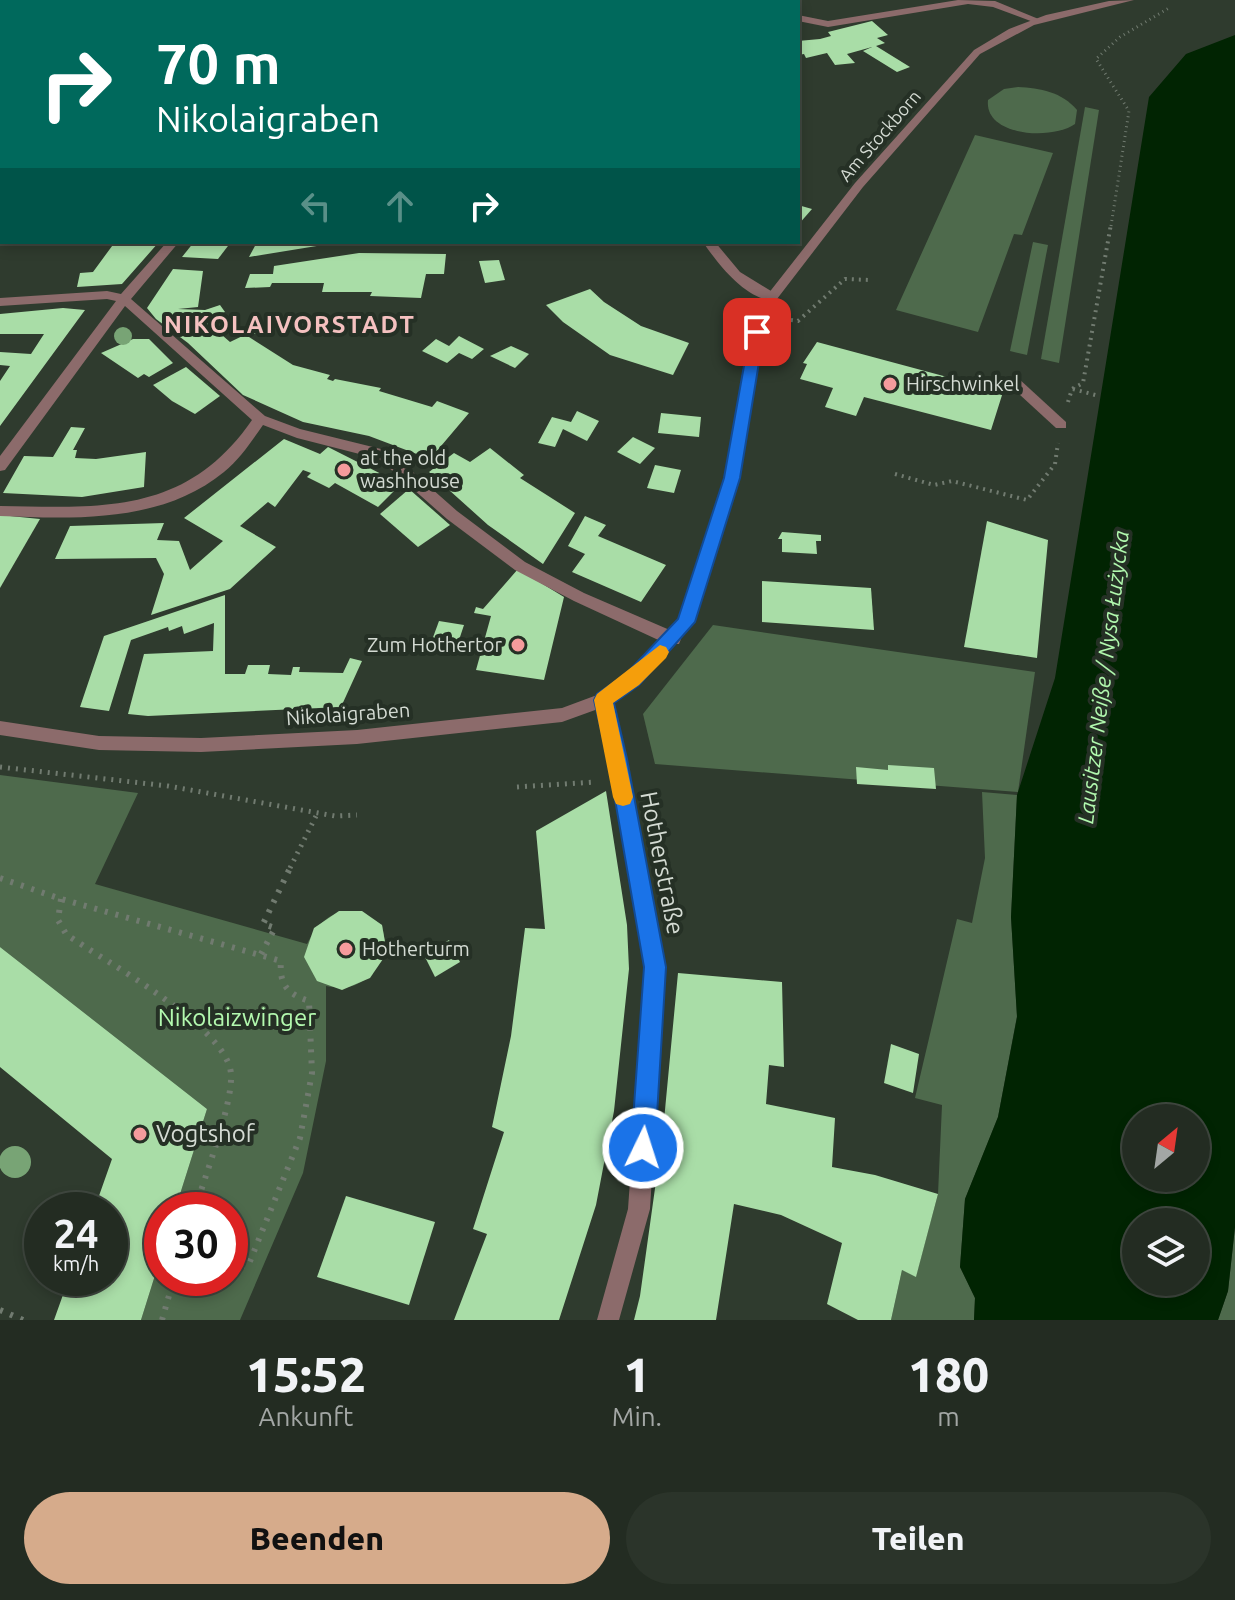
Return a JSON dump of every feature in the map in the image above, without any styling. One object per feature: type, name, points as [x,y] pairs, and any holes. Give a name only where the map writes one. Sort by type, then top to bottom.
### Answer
[{"type":"street","name":"Am Stockborn","points":[[762,315],[772,297],[859,185],[961,67],[997,38],[1036,20],[1129,0]]},
{"type":"street","points":[[800,29],[968,1],[995,4],[1036,20]]},
{"type":"street","points":[[800,18],[828,24]]},
{"type":"street","points":[[0,466],[124,299],[171,244]]},
{"type":"street","points":[[710,244],[728,270],[772,297]]},
{"type":"street","points":[[0,302],[107,295],[124,299],[260,419],[297,433],[384,455],[452,515],[520,566],[579,597],[673,639]]},
{"type":"street","name":"Nikolaigraben","points":[[0,728],[99,743],[232,743],[357,737],[510,722],[562,715],[603,700],[632,680],[686,622],[728,491],[752,350],[762,315]]},
{"type":"street","points":[[1013,381],[1061,425]]},
{"type":"street","points":[[0,511],[46,513],[158,500],[216,472],[244,444],[260,419]]},
{"type":"street","name":"Hotherstraße","points":[[603,700],[655,967],[639,1209],[608,1320]]},
{"type":"path","points":[[1099,396],[1072,389],[1083,383],[1095,329],[1129,111],[1096,59],[1110,42],[1136,30],[1169,8]]},
{"type":"path","points":[[762,315],[798,321],[845,279],[870,280]]},
{"type":"path","points":[[895,474],[934,485],[952,481],[1027,500],[1055,464],[1061,425]]},
{"type":"path","points":[[0,767],[168,786],[317,814],[357,815]]},
{"type":"path","points":[[517,787],[620,780]]},
{"type":"path","points":[[261,954],[275,928],[263,924],[317,814]]},
{"type":"path","points":[[0,878],[61,899],[281,961],[279,975],[284,990],[309,1001],[312,1073],[300,1138],[248,1266]]},
{"type":"path","points":[[61,899],[58,920],[66,934],[193,1021],[227,1059],[232,1077],[229,1094],[200,1192]]},
{"type":"path","points":[[162,1320],[169,1296]]},
{"type":"path","points":[[0,1310],[23,1320]]},
{"type":"green space","points":[[1004,89],[1042,90],[1065,99],[1077,110],[1075,124],[1065,129],[1037,133],[1022,132],[997,122],[990,112],[988,100]]},
{"type":"green space","points":[[1085,107],[1099,110],[1059,363],[1041,359]]},
{"type":"green space","points":[[975,135],[1053,153],[1022,235],[1014,234],[978,332],[896,310]]},
{"type":"green space","points":[[1033,242],[1048,245],[1027,355],[1010,351]]},
{"type":"green space","points":[[713,625],[1035,672],[1018,792],[655,764],[643,714]]},
{"type":"green space","name":"Nikolaizwinger","points":[[0,775],[138,793],[95,884],[307,944],[322,923],[339,913],[359,913],[382,925],[387,953],[375,970],[355,985],[326,986],[326,1061],[303,1173],[240,1320],[141,1320],[149,1296],[248,1296],[248,1192],[181,1192],[207,1109],[0,947]]},
{"type":"green space","points":[[982,792],[1017,795],[1011,917],[1017,1016],[998,1117],[965,1199],[960,1267],[975,1298],[974,1320],[891,1320],[902,1270],[916,1276],[938,1194],[942,1105],[915,1098],[957,919],[972,923],[985,858]]},
{"type":"green space","points":[[1235,1227],[1235,1320],[1218,1320],[1228,1291]]},
{"type":"water","name":"Lausitzer Neiße / Nysa Łużycka","points":[[1235,35],[1235,1227],[1228,1291],[1218,1320],[974,1320],[975,1298],[960,1267],[965,1199],[998,1117],[1017,1017],[1011,917],[1017,795],[1055,678],[1149,97],[1186,54]]},
{"type":"building","points":[[872,21],[888,35],[877,38],[885,43],[876,46],[910,67],[897,72],[863,51],[872,47],[847,54],[855,63],[835,65],[827,53],[806,58],[804,54],[800,55],[800,41],[831,36],[828,32]]},
{"type":"building","points":[[800,206],[812,209],[800,223]]},
{"type":"building","points":[[114,244],[157,244],[122,284],[77,287],[80,273],[93,272]]},
{"type":"building","points":[[192,244],[229,244],[218,259],[182,257]]},
{"type":"building","points":[[256,244],[329,244],[249,257]]},
{"type":"building","points":[[359,253],[446,254],[444,274],[426,274],[421,298],[370,296],[372,292],[322,292],[324,283],[272,283],[270,287],[245,288],[250,274],[273,274],[274,266]]},
{"type":"building","points":[[499,260],[505,280],[485,283],[479,261]]},
{"type":"building","points":[[173,269],[203,271],[198,307],[178,309],[205,310],[220,305],[225,312],[209,316],[213,318],[207,322],[230,342],[257,329],[259,331],[249,337],[293,365],[330,375],[327,379],[381,388],[379,391],[432,407],[437,401],[469,413],[430,459],[369,436],[303,422],[243,395],[147,308]]},
{"type":"building","points":[[590,289],[641,326],[689,343],[673,375],[610,355],[563,322],[546,305]]},
{"type":"building","points":[[63,308],[85,310],[0,426],[0,381],[10,366],[0,365],[0,352],[31,354],[44,334],[0,334],[0,314]]},
{"type":"building","points":[[459,336],[484,349],[472,359],[459,353],[447,363],[422,351],[436,339],[449,346]]},
{"type":"building","points":[[133,339],[149,339],[173,363],[149,377],[144,374],[138,378],[101,353]]},
{"type":"building","name":"Hirschwinkel","points":[[817,342],[1003,392],[991,430],[864,397],[856,416],[825,407],[833,388],[800,379],[807,364],[803,363]]},
{"type":"building","points":[[511,346],[529,354],[515,368],[490,356]]},
{"type":"building","points":[[186,367],[220,396],[195,414],[153,385]]},
{"type":"building","points":[[577,411],[599,421],[587,441],[563,429],[555,447],[538,443],[552,417],[571,422]]},
{"type":"building","points":[[661,413],[701,417],[699,437],[658,433]]},
{"type":"building","points":[[71,427],[85,428],[73,450],[77,450],[75,458],[96,459],[146,452],[144,487],[82,497],[3,493],[24,456],[53,457]]},
{"type":"building","points":[[633,437],[655,448],[640,464],[617,452]]},
{"type":"building","points":[[284,439],[320,454],[328,447],[401,484],[378,507],[335,483],[329,488],[307,477],[311,473],[303,470],[275,507],[268,502],[240,526],[276,547],[230,589],[151,615],[164,574],[156,558],[55,559],[70,526],[164,523],[157,540],[179,541],[190,570],[223,541],[184,518]]},
{"type":"building","points":[[490,448],[524,475],[520,478],[575,513],[543,564],[488,525],[429,472],[454,453],[470,462]]},
{"type":"building","points":[[655,465],[681,470],[674,493],[647,488]]},
{"type":"building","points":[[409,489],[450,525],[418,547],[380,514]]},
{"type":"building","points":[[0,515],[40,519],[0,588]]},
{"type":"building","points":[[585,516],[606,525],[598,536],[666,565],[641,602],[572,572],[585,554],[568,546]]},
{"type":"building","points":[[987,521],[1048,540],[1037,658],[964,647]]},
{"type":"building","points":[[782,532],[821,535],[821,541],[816,541],[817,554],[782,552],[782,539],[778,539]]},
{"type":"building","name":"Zum Hothertor","points":[[518,569],[564,597],[544,680],[476,670],[491,616],[474,613],[476,607],[483,609]]},
{"type":"building","points":[[762,581],[871,588],[874,630],[762,622]]},
{"type":"building","points":[[225,595],[225,674],[245,674],[248,665],[270,665],[268,674],[291,675],[293,667],[300,667],[299,672],[343,673],[350,658],[362,661],[341,707],[148,716],[128,714],[144,654],[213,651],[214,623],[184,634],[182,626],[169,631],[168,627],[131,640],[109,711],[80,707],[104,636]]},
{"type":"building","points":[[439,621],[464,625],[454,655],[428,651]]},
{"type":"building","points":[[888,765],[934,768],[936,789],[857,784],[856,767],[888,770]]},
{"type":"building","points":[[606,791],[627,925],[629,969],[614,1111],[596,1205],[559,1320],[454,1320],[487,1234],[473,1229],[504,1132],[492,1127],[511,1036],[525,928],[545,929],[536,831]]},
{"type":"building","name":"Hotherturm","points":[[339,911],[362,911],[382,925],[387,953],[370,978],[342,990],[317,981],[304,957],[314,928]]},
{"type":"building","points":[[449,940],[460,962],[435,977],[424,955]]},
{"type":"building","name":"Vogtshof","points":[[0,947],[207,1109],[181,1192],[144,1192],[144,1296],[149,1296],[141,1320],[54,1320],[63,1296],[128,1296],[128,1192],[100,1192],[112,1159],[0,1067]]},
{"type":"building","points":[[678,973],[782,982],[784,1067],[769,1065],[766,1104],[835,1118],[832,1167],[875,1175],[938,1194],[916,1277],[902,1270],[891,1320],[858,1320],[827,1304],[842,1243],[781,1215],[734,1204],[716,1320],[634,1320],[663,1131]]},
{"type":"building","points":[[891,1044],[919,1054],[913,1093],[884,1083]]},
{"type":"building","points":[[346,1196],[435,1222],[409,1305],[317,1277]]},
{"type":"slow traffic","points":[[623,797],[603,700],[632,680],[660,652]]},
{"type":"place","name":"Hirschwinkel","points":[[890,384]]},
{"type":"place","name":"at the old washhouse","points":[[344,470]]},
{"type":"place","name":"Zum Hothertor","points":[[518,645]]},
{"type":"place","name":"Hotherturm","points":[[346,949]]},
{"type":"place","name":"Vogtshof","points":[[140,1134]]},
{"type":"district","name":"NIKOLAIVORSTADT","points":[[290,325]]},
{"type":"route","points":[[643,1148],[655,967],[617,759],[603,700],[632,680],[686,622],[732,478],[757,332]]}]
